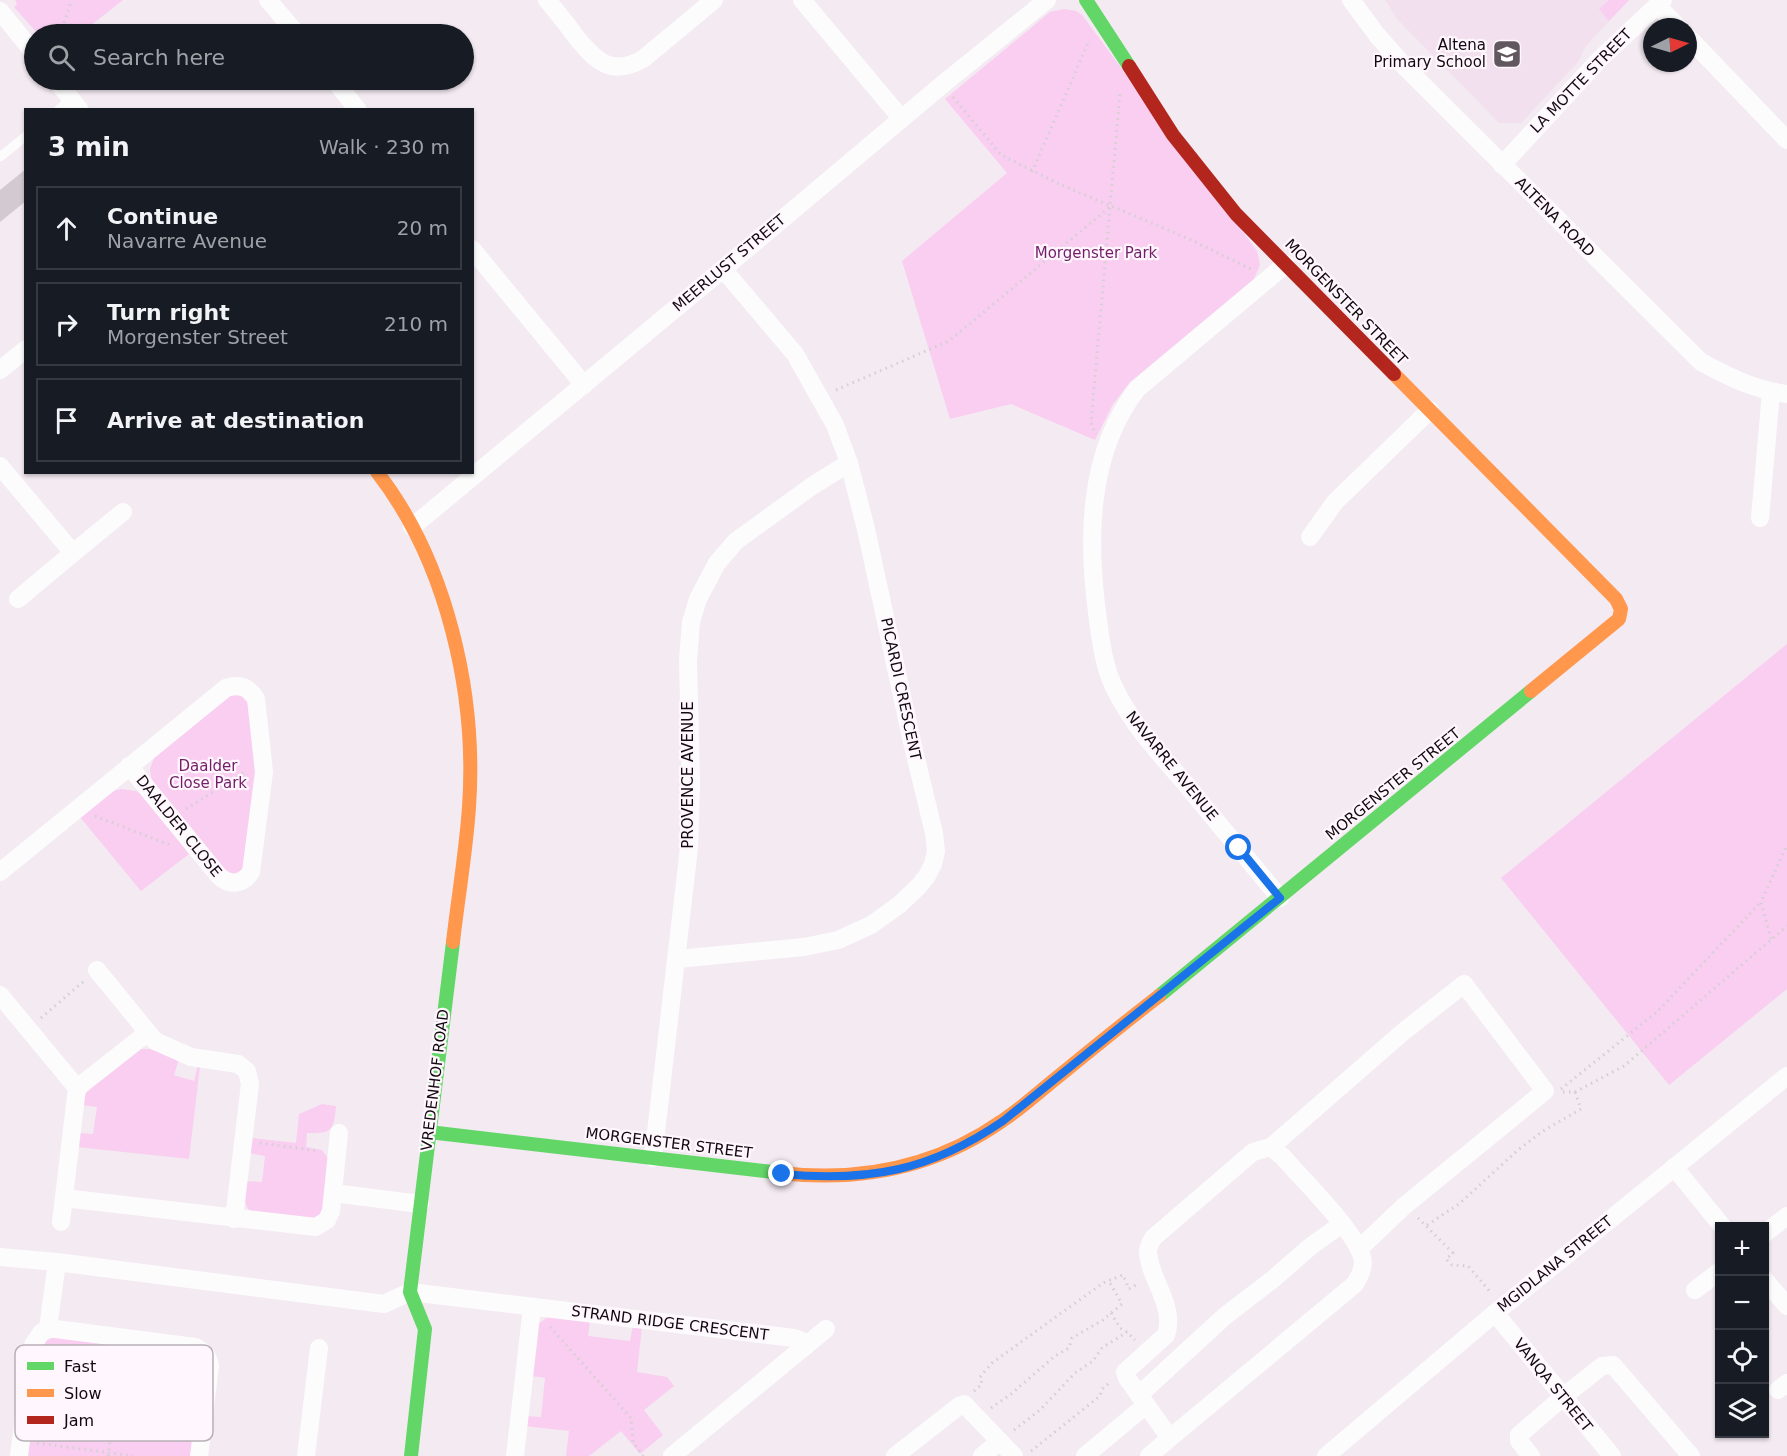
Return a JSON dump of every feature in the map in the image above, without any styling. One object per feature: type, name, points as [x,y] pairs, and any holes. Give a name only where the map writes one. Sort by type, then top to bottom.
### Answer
[{"type":"street","points":[[268,0],[288,24]]},
{"type":"street","points":[[547,0],[593,57],[609,65],[617,66],[643,59],[714,0]]},
{"type":"street","points":[[802,0],[901,118]]},
{"type":"street","name":"MEERLUST STREET","points":[[412,527],[901,118],[1047,0]]},
{"type":"street","name":"MORGENSTER STREET","points":[[429,1132],[782,1174],[835,1177],[888,1172],[938,1157],[961,1147],[1003,1121],[1280,898],[1617,621],[1620,615],[1619,603],[1616,599],[1236,214],[1173,135],[1086,0]]},
{"type":"street","name":"ALTENA ROAD","points":[[1350,0],[1399,60],[1701,362],[1737,382],[1779,393]]},
{"type":"street","points":[[1660,3],[1671,18]]},
{"type":"street","name":"LA MOTTE STREET","points":[[1502,165],[1601,58],[1660,3]]},
{"type":"street","points":[[0,11],[24,41]]},
{"type":"street","points":[[1697,47],[1787,140]]},
{"type":"street","points":[[61,90],[70,106]]},
{"type":"street","points":[[342,90],[356,108]]},
{"type":"street","points":[[474,251],[584,385]]},
{"type":"street","name":"NAVARRE AVENUE","points":[[1280,898],[1134,722],[1113,685],[1100,631],[1091,538],[1095,498],[1104,454],[1114,424],[1123,407],[1137,389],[1286,264]]},
{"type":"street","name":"PICARDI CRESCENT","points":[[677,959],[804,947],[838,940],[871,925],[919,886],[933,864],[936,851],[934,833],[866,529],[849,463],[835,425],[795,354],[723,269]]},
{"type":"street","points":[[0,370],[24,351]]},
{"type":"street","points":[[1760,518],[1779,393]]},
{"type":"street","points":[[1310,537],[1335,502],[1430,410]]},
{"type":"street","name":"PROVENCE AVENUE","points":[[653,1158],[689,848],[691,784],[687,661],[692,622],[698,599],[717,563],[736,541],[812,486],[849,463]]},
{"type":"street","points":[[0,466],[73,554]]},
{"type":"street","name":"VREDENHOF ROAD","points":[[379,474],[412,527],[438,587],[459,655],[468,721],[470,768],[469,807],[410,1292]]},
{"type":"street","points":[[18,599],[123,513]]},
{"type":"street","name":"DAALDER CLOSE","points":[[0,872],[129,766],[226,688],[237,686],[248,689],[255,699],[263,760],[264,784],[251,872],[248,877],[238,883],[231,884],[224,881],[129,766]]},
{"type":"street","points":[[97,970],[155,1041],[191,1057],[238,1064],[247,1071],[251,1080],[234,1219]]},
{"type":"street","points":[[1170,1438],[1125,1372],[1166,1335],[1169,1328],[1164,1297],[1148,1250],[1153,1238],[1253,1152],[1271,1147],[1403,1032],[1464,984],[1545,1092],[1403,1207],[1359,1249]]},
{"type":"street","points":[[0,995],[77,1088]]},
{"type":"street","points":[[61,1222],[77,1088],[147,1033]]},
{"type":"street","name":"MGIDLANA STREET","points":[[1326,1456],[1495,1313],[1787,1076]]},
{"type":"street","points":[[64,1198],[316,1227],[329,1216],[339,1133]]},
{"type":"street","points":[[1149,1456],[1355,1284],[1362,1267],[1363,1258],[1350,1234],[1283,1157],[1271,1147]]},
{"type":"street","points":[[1674,1167],[1718,1222]]},
{"type":"street","points":[[333,1193],[420,1204]]},
{"type":"street","points":[[1769,1230],[1787,1216]]},
{"type":"street","points":[[1085,1456],[1225,1316],[1311,1246],[1342,1224]]},
{"type":"street","points":[[0,1257],[57,1262],[384,1304],[410,1292],[425,1329],[411,1456]]},
{"type":"street","points":[[48,1328],[57,1262]]},
{"type":"street","points":[[1695,1290],[1715,1274]]},
{"type":"street","points":[[1769,1285],[1787,1306]]},
{"type":"street","name":"STRAND RIDGE CRESCENT","points":[[410,1292],[794,1338],[802,1341],[806,1346]]},
{"type":"street","points":[[515,1456],[532,1307]]},
{"type":"street","name":"VANQA STREET","points":[[1495,1313],[1612,1456]]},
{"type":"street","points":[[33,1345],[41,1333],[48,1328],[179,1345]]},
{"type":"street","points":[[672,1456],[826,1329]]},
{"type":"street","points":[[306,1456],[319,1348]]},
{"type":"street","points":[[1531,1456],[1519,1441],[1519,1436],[1602,1366],[1613,1365],[1691,1456]]},
{"type":"street","points":[[895,1456],[964,1404],[1014,1456]]},
{"type":"street","points":[[199,1456],[201,1441]]},
{"type":"street","points":[[982,1456],[1000,1441]]},
{"type":"lane","points":[[0,157],[24,138]]},
{"type":"path","points":[[64,24],[72,0]]},
{"type":"path","points":[[1032,171],[1098,19]]},
{"type":"path","points":[[1104,454],[1091,423],[1121,83],[1131,71]]},
{"type":"path","points":[[942,84],[1001,155],[1256,271],[1264,283]]},
{"type":"path","points":[[820,396],[949,341],[1111,206]]},
{"type":"path","points":[[171,818],[263,760]]},
{"type":"path","points":[[81,806],[90,813],[165,844],[196,848]]},
{"type":"path","points":[[1787,846],[1761,902],[1657,1011],[1558,1092],[1575,1092],[1624,1066],[1787,926]]},
{"type":"path","points":[[1761,902],[1771,939]]},
{"type":"path","points":[[28,1029],[97,970]]},
{"type":"path","points":[[1427,1225],[1459,1204],[1518,1150],[1543,1131],[1581,1109],[1575,1092]]},
{"type":"path","points":[[243,1142],[337,1154]]},
{"type":"path","points":[[1403,1207],[1427,1225],[1453,1253],[1446,1259],[1452,1265],[1468,1266],[1493,1295],[1495,1313]]},
{"type":"path","points":[[964,1404],[982,1384],[980,1377],[992,1363],[1109,1281],[1122,1275],[1129,1289],[1155,1274]]},
{"type":"path","points":[[977,1418],[1011,1394],[1055,1356],[1069,1348],[1072,1338],[1122,1304],[1109,1281]]},
{"type":"path","points":[[532,1307],[631,1418],[633,1442],[643,1456]]},
{"type":"path","points":[[1112,1312],[1120,1328],[1127,1332],[1146,1353]]},
{"type":"path","points":[[1000,1441],[1040,1410],[1075,1373],[1093,1361],[1108,1342],[1127,1332]]},
{"type":"path","points":[[122,1345],[123,1338]]},
{"type":"path","points":[[1024,1456],[1100,1396],[1102,1389],[1125,1372]]},
{"type":"path","points":[[20,1449],[133,1456]]},
{"type":"shaded area","name":"Altena Primary School","points":[[1385,0],[1629,0],[1585,47],[1579,61],[1521,123],[1499,123],[1398,20]]},
{"type":"green space","points":[[15,0],[123,0],[93,24],[29,24],[14,7],[17,4]]},
{"type":"green space","points":[[1609,0],[1629,0],[1609,21],[1599,9]]},
{"type":"green space","name":"Morgenster Park","points":[[1064,9],[1076,11],[1082,15],[1257,251],[1260,265],[1254,279],[1130,382],[1113,404],[1095,440],[1011,404],[950,419],[902,261],[1007,173],[945,99],[1050,12]]},
{"type":"green space","points":[[1787,644],[1787,989],[1669,1085],[1501,878]]},
{"type":"green space","name":"Daalder Close Park","points":[[230,695],[241,696],[249,704],[257,774],[243,868],[232,874],[224,872],[152,782],[150,769],[154,758]]},
{"type":"green space","points":[[121,789],[136,791],[144,796],[189,854],[141,891],[80,817],[113,791]]},
{"type":"green space","points":[[141,1049],[150,1049],[179,1059],[174,1075],[194,1081],[198,1065],[200,1066],[189,1159],[77,1147],[79,1133],[93,1134],[97,1107],[82,1105],[86,1093]]},
{"type":"green space","points":[[322,1104],[336,1106],[333,1125],[322,1133],[307,1133],[306,1147],[322,1150],[329,1160],[324,1211],[319,1219],[251,1212],[245,1201],[246,1181],[262,1182],[265,1156],[249,1153],[251,1138],[296,1143],[299,1114]]},
{"type":"green space","points":[[548,1317],[590,1321],[588,1336],[630,1341],[633,1326],[642,1327],[637,1372],[667,1377],[674,1386],[644,1410],[663,1435],[640,1454],[621,1431],[589,1456],[566,1456],[569,1431],[525,1426],[527,1416],[541,1417],[545,1378],[531,1376],[538,1324]]},
{"type":"green space","points":[[56,1337],[119,1345],[43,1345],[45,1341]]},
{"type":"green space","points":[[28,1441],[194,1441],[192,1456],[26,1456]]},
{"type":"building","points":[[24,171],[24,203],[0,222],[0,190]]},
{"type":"traffic: fast","points":[[1086,0],[1129,66]]},
{"type":"traffic: fast","points":[[1159,996],[1531,691]]},
{"type":"traffic: fast","points":[[411,1456],[425,1329],[410,1292],[453,942]]},
{"type":"traffic: fast","points":[[429,1132],[781,1173]]},
{"type":"traffic: slow","points":[[1394,374],[1616,599],[1621,609],[1619,619],[1531,691]]},
{"type":"traffic: slow","points":[[378,474],[422,546],[439,588],[462,675],[468,720],[469,807],[453,942]]},
{"type":"traffic: slow","points":[[781,1173],[810,1175],[868,1173],[896,1168],[951,1150],[977,1137],[1017,1111],[1159,996]]},
{"type":"traffic: jam","points":[[1129,66],[1173,135],[1236,214],[1394,374]]},
{"type":"place","name":"Altena Primary School","points":[[1507,54]]},
{"type":"route","points":[[782,1174],[861,1176],[914,1166],[961,1147],[1003,1121],[1280,898],[1239,848]]}]
